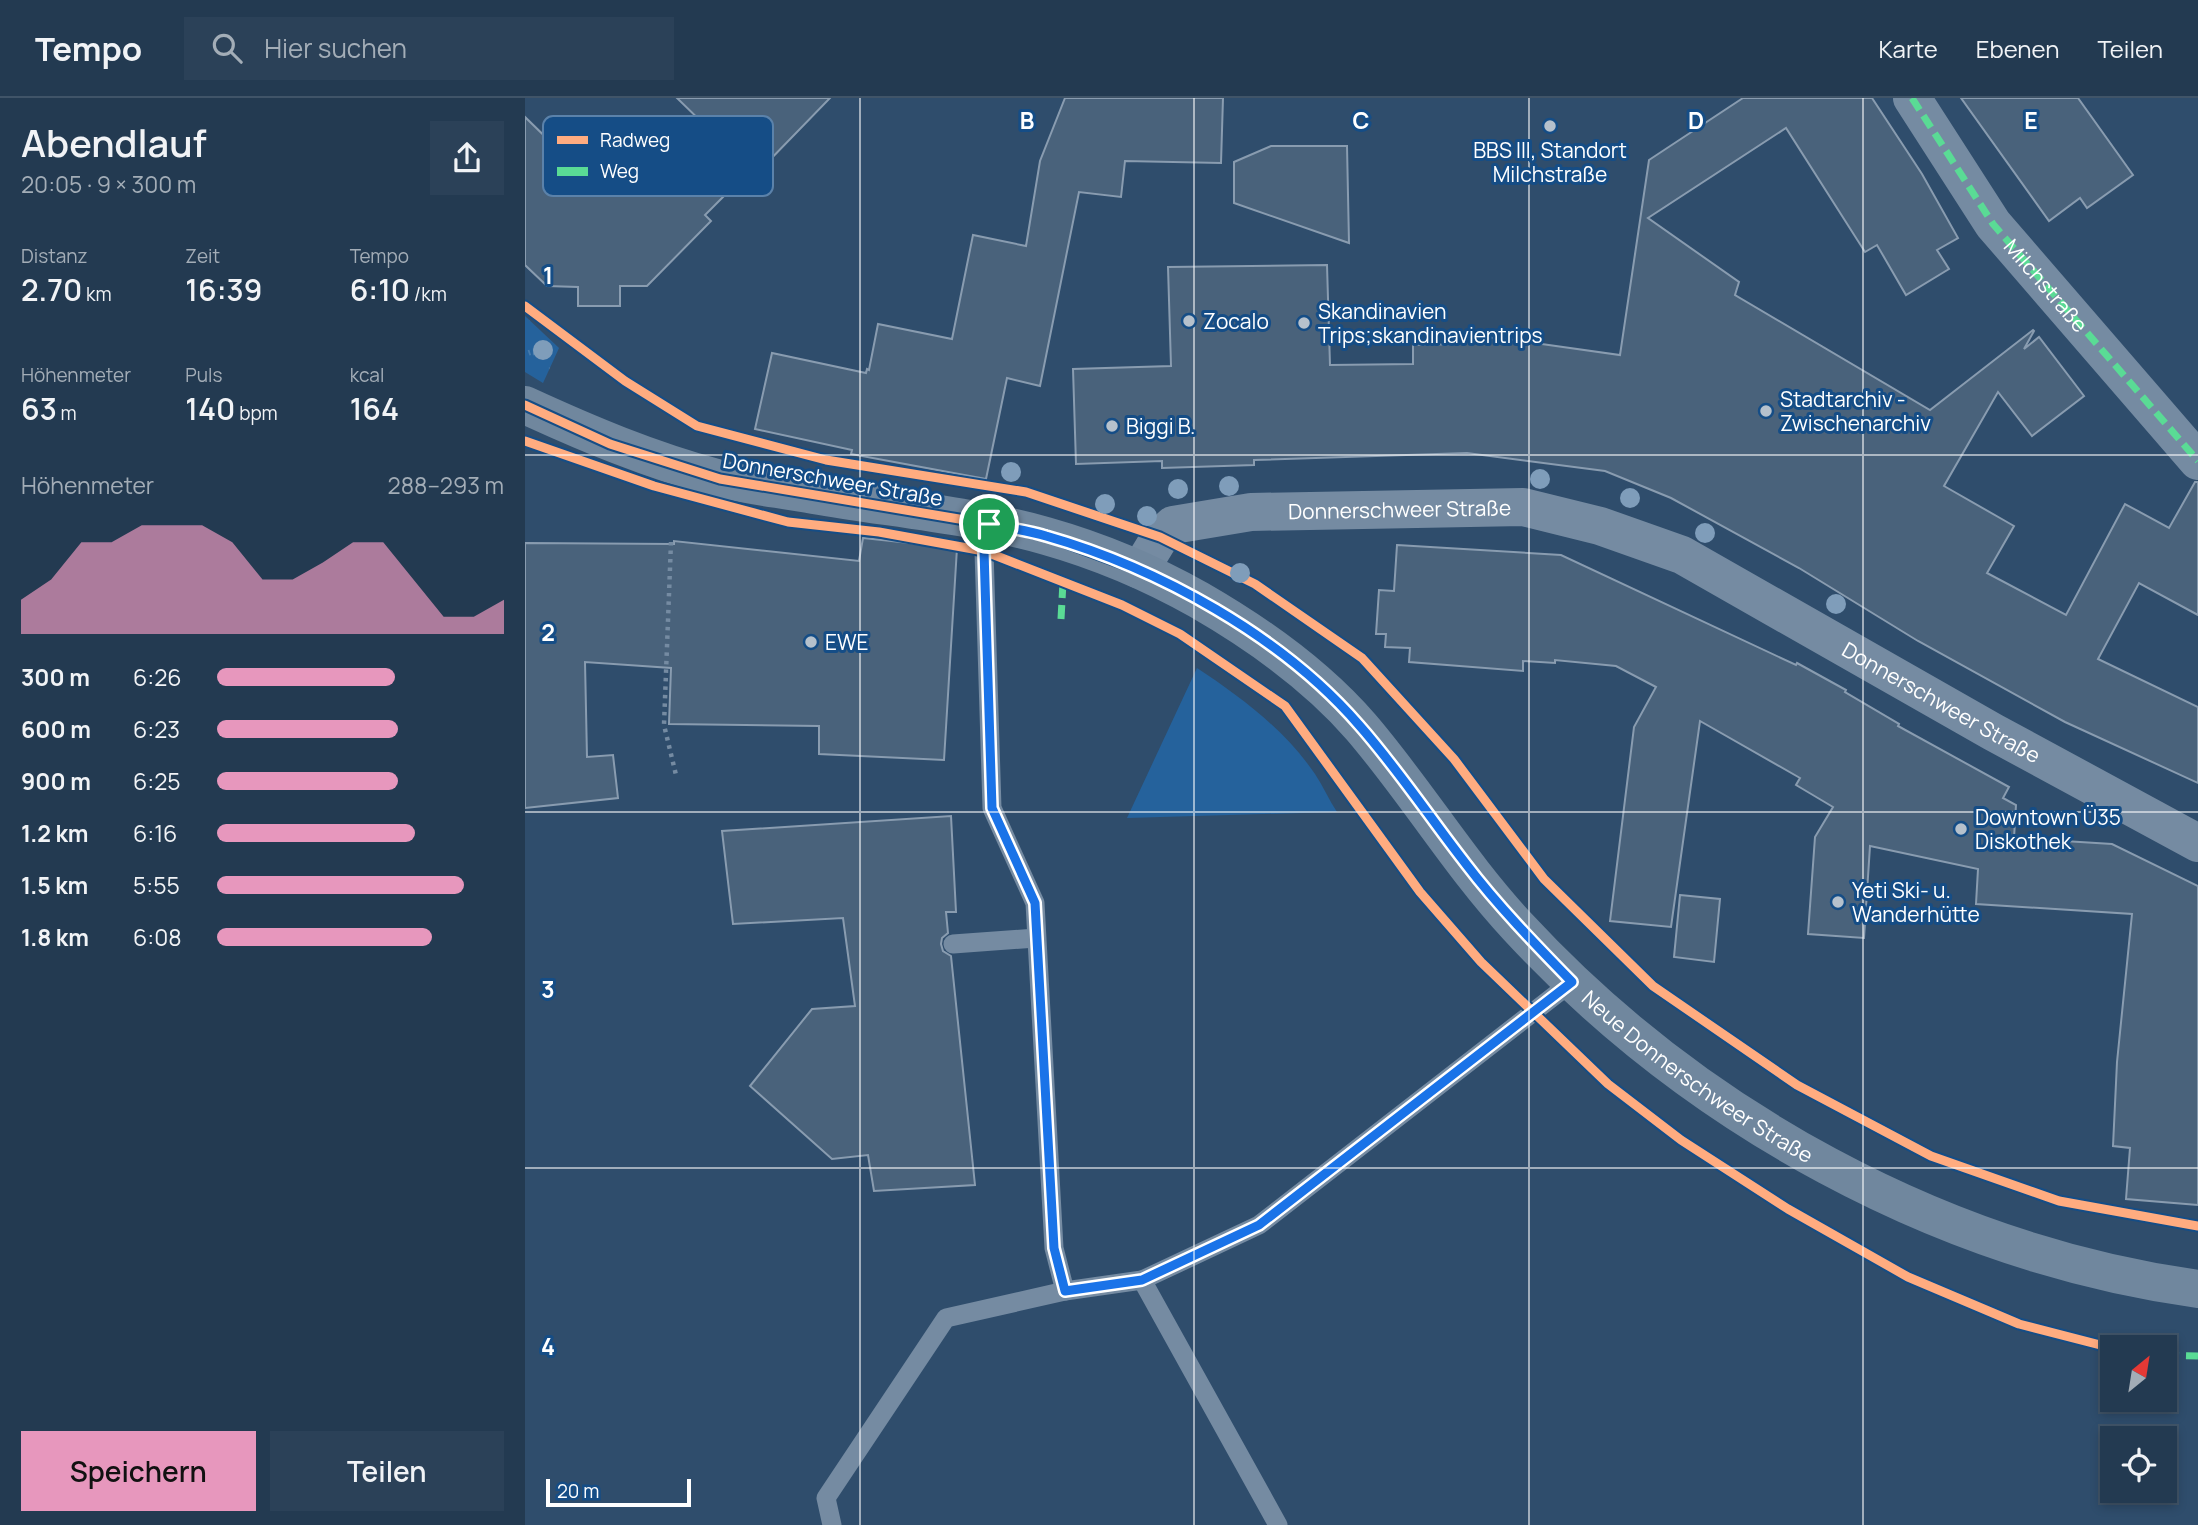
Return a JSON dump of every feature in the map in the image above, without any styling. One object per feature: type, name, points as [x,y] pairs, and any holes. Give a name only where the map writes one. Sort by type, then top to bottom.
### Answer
[{"type":"main road","name":"Donnerschweer Straße","points":[[525,405],[610,444],[720,479],[1045,535],[1140,570]]},
{"type":"main road","name":"Neue Donnerschweer Straße","points":[[1140,570],[1251,632],[1325,690],[1359,724],[1516,925],[1572,982],[1674,1068],[1773,1134],[1829,1166],[1904,1202],[1977,1232],[2049,1257],[2151,1283],[2198,1289]]},
{"type":"street","name":"Milchstraße","points":[[1912,98],[1993,224],[2198,461]]},
{"type":"street","name":"Donnerschweer Straße","points":[[1140,570],[1160,537],[1173,525],[1251,512],[1523,507],[1587,523],[1682,555],[1993,732],[2198,844]]},
{"type":"lane","points":[[989,524],[984,551],[992,808],[1035,903],[1054,1248],[1065,1291]]},
{"type":"lane","points":[[953,944],[1036,938]]},
{"type":"lane","points":[[832,1525],[826,1498],[946,1318],[1065,1291],[1142,1280],[1259,1225],[1572,982]]},
{"type":"lane","points":[[1142,1280],[1278,1525]]},
{"type":"path","points":[[671,542],[664,725],[676,775]]},
{"type":"green space","points":[[525,316],[559,348],[543,383],[525,372]]},
{"type":"green space","points":[[1197,668],[1246,703],[1290,743],[1315,774],[1337,812],[1127,818]]},
{"type":"building","points":[[677,98],[830,98],[773,157],[773,116],[696,116]]},
{"type":"building","points":[[1065,98],[1223,98],[1221,163],[1125,161],[1121,197],[1079,192],[1040,386],[1007,378],[986,479],[851,454],[852,450],[755,429],[772,353],[866,373],[867,369],[869,370],[878,324],[952,339],[973,235],[1026,246],[1040,161]]},
{"type":"building","points":[[1743,98],[1872,98],[1922,174],[1958,238],[1937,250],[1949,269],[1906,295],[1877,245],[1865,252],[1786,128],[1648,218],[1739,282],[1735,295],[1930,410],[2033,330],[2024,349],[2039,337],[2084,396],[2032,436],[1998,392],[1944,486],[2014,526],[1987,573],[2066,615],[2125,504],[2169,528],[2195,482],[2198,482],[2198,615],[2139,583],[2098,659],[2198,707],[2198,783],[2065,722],[1918,641],[1799,568],[1671,498],[1605,471],[1467,453],[1254,460],[1254,465],[1162,468],[1162,461],[1076,464],[1073,369],[1171,366],[1168,267],[1327,265],[1330,365],[1413,364],[1413,345],[1457,344],[1458,335],[1620,355],[1649,160]]},
{"type":"building","points":[[1961,98],[2078,98],[2133,175],[2087,208],[2080,198],[2049,221]]},
{"type":"building","points":[[525,117],[543,135],[543,196],[724,196],[705,215],[711,221],[647,286],[620,286],[620,306],[578,306],[578,287],[547,286],[525,265]]},
{"type":"building","points":[[1271,146],[1347,146],[1349,243],[1234,203],[1234,162]]},
{"type":"building","name":"EWE","points":[[863,538],[957,548],[944,760],[819,754],[819,726],[669,724],[671,668],[585,662],[587,757],[613,755],[618,798],[525,808],[525,543],[674,544],[674,541],[859,561]]},
{"type":"building","points":[[1397,545],[1561,555],[1796,665],[1797,663],[1846,690],[1845,692],[1899,724],[1898,726],[2009,787],[2003,798],[2016,805],[2014,838],[2112,844],[2198,886],[2198,1205],[2126,1199],[2130,1148],[2113,1146],[2117,1062],[2132,914],[1976,904],[1978,869],[1870,846],[1864,938],[1808,934],[1815,837],[1833,807],[1796,785],[1800,778],[1700,721],[1671,927],[1610,921],[1634,727],[1656,687],[1616,666],[1555,660],[1555,663],[1523,661],[1523,671],[1409,662],[1410,648],[1385,647],[1386,634],[1376,634],[1379,590],[1394,591]]},
{"type":"building","points":[[951,816],[956,912],[946,912],[948,933],[942,938],[941,944],[943,951],[951,956],[975,1185],[874,1191],[868,1155],[832,1159],[750,1086],[812,1009],[855,1006],[843,918],[733,924],[722,831]]},
{"type":"building","points":[[1680,895],[1720,899],[1714,962],[1674,957]]},
{"type":"marked path","points":[[1912,98],[1993,224],[2198,461]]},
{"type":"marked path","points":[[1061,619],[1063,582]]},
{"type":"marked path","points":[[2177,1355],[2198,1356]]},
{"type":"cycle path","points":[[525,306],[625,381],[697,426],[826,460],[1026,492],[1160,537],[1255,584],[1362,658],[1454,759],[1544,879],[1653,986],[1797,1085],[1931,1156],[2059,1201],[2198,1226]]},
{"type":"cycle path","points":[[525,405],[610,444],[720,479],[1045,535],[1140,570]]},
{"type":"cycle path","points":[[525,441],[654,486],[788,522],[879,532],[984,551],[1122,605],[1180,634],[1285,706],[1420,892],[1481,962],[1608,1084],[1681,1140],[1788,1209],[1908,1277],[2019,1324],[2100,1345]]},
{"type":"place","name":"BBS III, Standort Milchstraße","points":[[1550,126]]},
{"type":"place","name":"Zocalo","points":[[1189,321]]},
{"type":"place","name":"Skandinavien Trips;skandinavientrips","points":[[1304,323]]},
{"type":"place","name":"Stadtarchiv - Zwischenarchiv","points":[[1766,411]]},
{"type":"place","name":"Biggi B.","points":[[1112,426]]},
{"type":"place","name":"EWE","points":[[811,642]]},
{"type":"place","name":"Downtown Ü35 Diskothek","points":[[1961,829]]},
{"type":"place","name":"Yeti Ski- u. Wanderhütte","points":[[1838,902]]},
{"type":"route","points":[[989,524],[1045,535],[1140,570],[1198,600],[1286,657],[1359,724],[1516,925],[1572,982],[1259,1225],[1142,1280],[1065,1291],[1054,1248],[1035,903],[992,808],[984,551],[989,524]]}]
